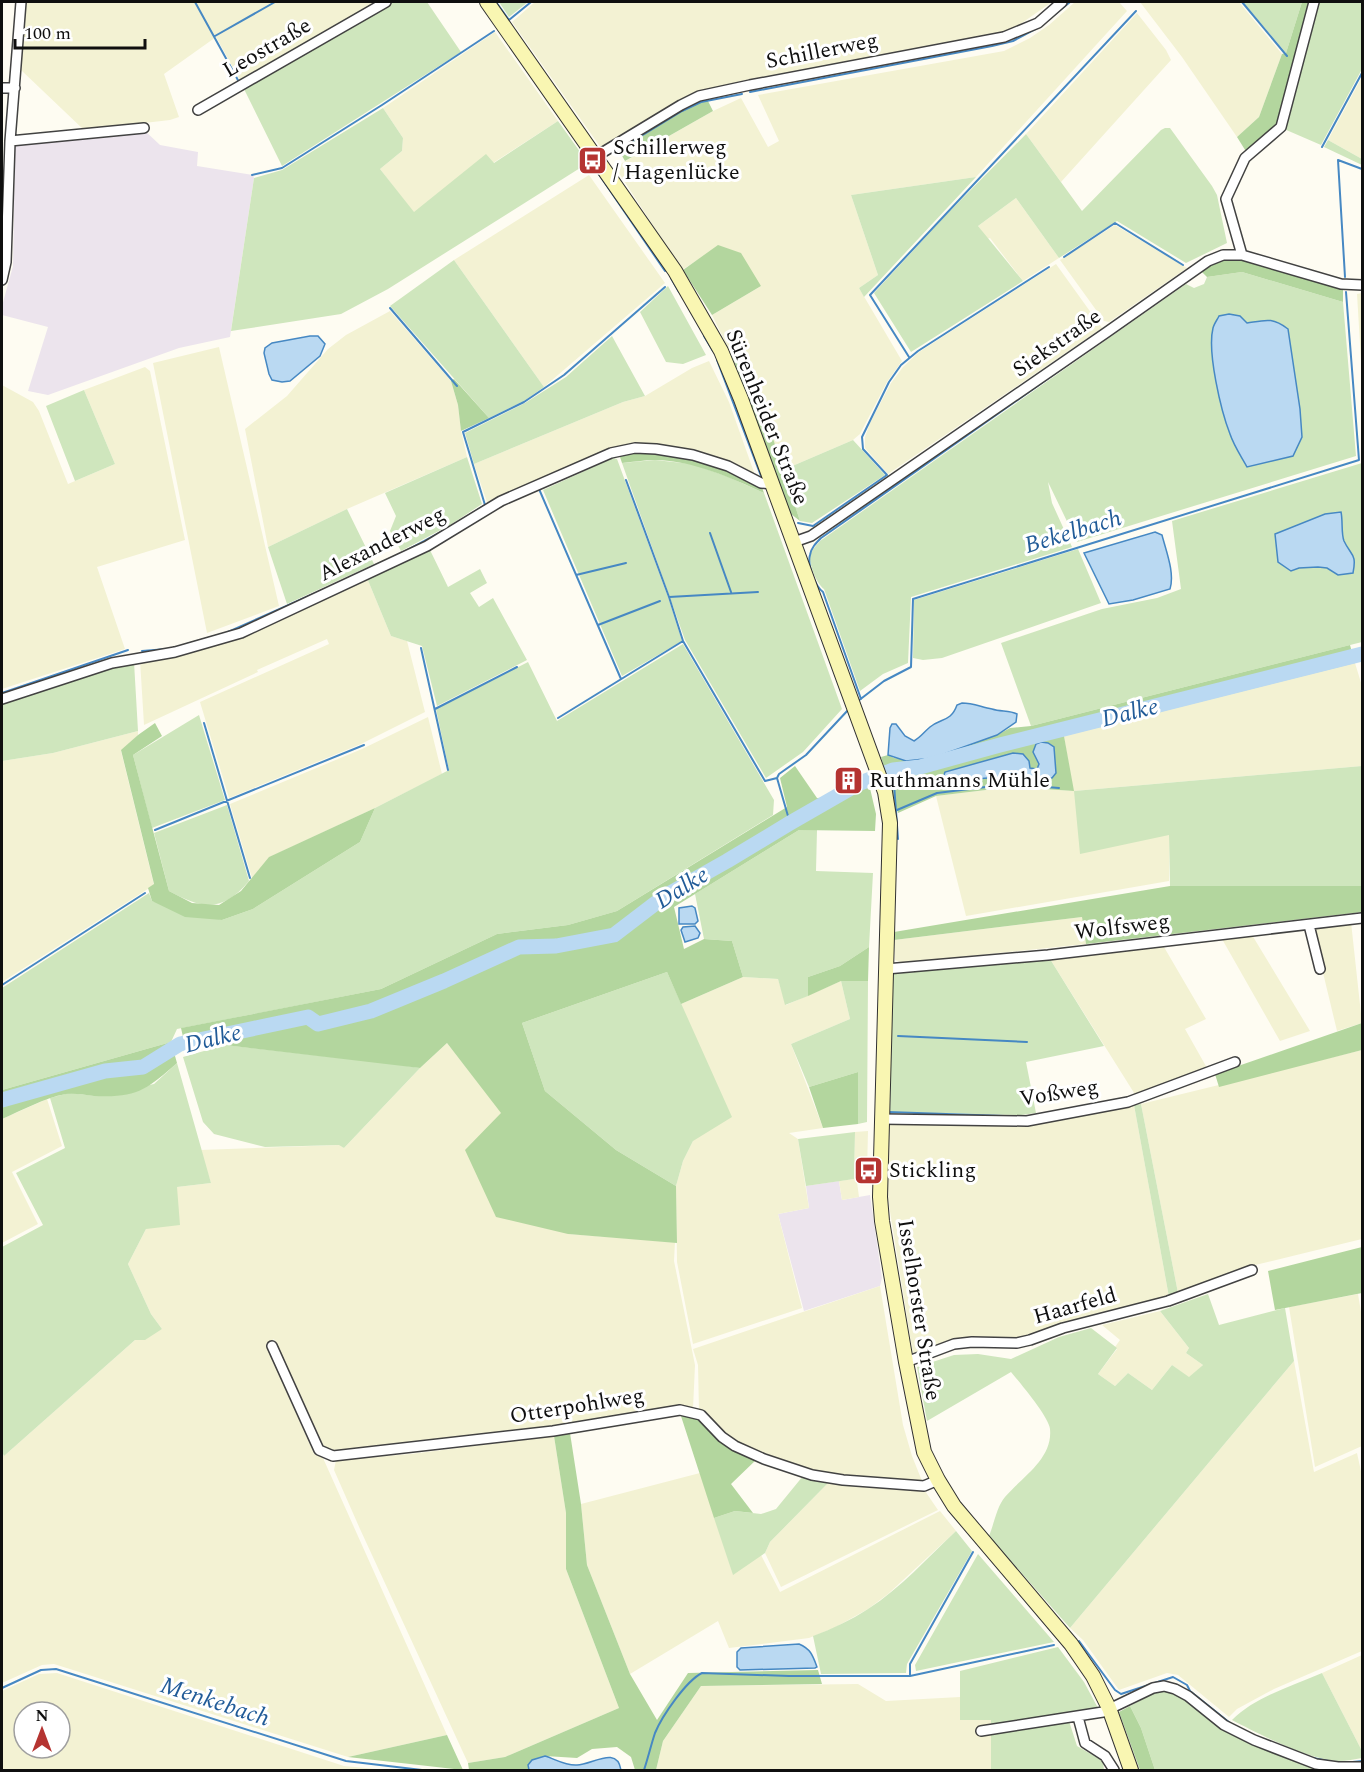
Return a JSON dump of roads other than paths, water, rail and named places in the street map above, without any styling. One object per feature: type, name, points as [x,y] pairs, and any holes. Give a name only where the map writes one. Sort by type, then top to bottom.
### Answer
[{"type":"street","points":[[2,280],[6,262],[7,137],[15,88],[21,2]]},
{"type":"street","name":"Leostraße","points":[[198,110],[386,2]]},
{"type":"street","name":"Sürenheider Straße","points":[[487,2],[688,292],[716,341],[773,484],[885,792]]},
{"type":"street","name":"Schillerweg","points":[[595,157],[699,96],[1004,37],[1038,23],[1062,2]]},
{"type":"street","points":[[1242,255],[1226,199],[1245,158],[1281,127],[1314,2]]},
{"type":"street","points":[[2,88],[15,88]]},
{"type":"street","points":[[7,137],[144,128]]},
{"type":"street","name":"Siekstraße","points":[[794,542],[811,536],[1208,261],[1222,255],[1242,255],[1341,284],[1362,285]]},
{"type":"street","name":"Alexanderweg","points":[[2,699],[112,663],[175,652],[241,633],[427,546],[501,501],[611,453],[635,448],[693,455],[728,466],[761,483],[773,484]]},
{"type":"street","name":"Isselhorster Straße","points":[[885,792],[890,823],[880,1197],[906,1362],[924,1452],[938,1480],[969,1524],[1071,1644],[1093,1676],[1109,1708],[1131,1770]]},
{"type":"street","name":"Wolfsweg","points":[[886,969],[1048,955],[1362,918]]},
{"type":"street","points":[[1309,925],[1320,969]]},
{"type":"street","name":"Voßweg","points":[[881,1119],[1026,1121],[1128,1102],[1235,1062]]},
{"type":"street","name":"Haarfeld","points":[[906,1362],[954,1344],[1017,1343],[1030,1340],[1063,1328],[1168,1301],[1252,1269]]},
{"type":"street","name":"Otterpohlweg","points":[[272,1346],[319,1450],[333,1456],[553,1431],[680,1410],[701,1415],[735,1446],[764,1459],[812,1475],[843,1480],[924,1486],[938,1480]]},
{"type":"street","points":[[981,1731],[1102,1712],[1153,1688],[1164,1686],[1188,1696],[1224,1725],[1254,1740],[1316,1764],[1362,1767]]},
{"type":"street","points":[[1078,1717],[1085,1743],[1105,1756],[1114,1770]]},
{"type":"water","points":[[1229,314],[1240,316],[1247,323],[1269,320],[1288,329],[1302,437],[1293,456],[1247,467],[1234,443],[1219,397],[1212,351],[1214,325],[1219,316]]},
{"type":"water","points":[[318,336],[325,344],[320,356],[290,381],[272,380],[264,353],[265,348],[272,343]]},
{"type":"water","points":[[1341,512],[1343,538],[1354,558],[1353,573],[1338,575],[1327,568],[1318,567],[1291,571],[1278,562],[1275,534],[1325,514]]},
{"type":"water","points":[[1155,532],[1162,535],[1168,555],[1171,569],[1170,589],[1133,600],[1109,604],[1084,553]]},
{"type":"water","points":[[962,703],[1017,714],[1016,722],[997,735],[933,758],[906,761],[888,755],[892,724],[896,724],[905,736],[914,741],[934,724],[949,717],[957,705]]},
{"type":"water","points":[[1041,742],[1054,747],[1056,773],[1052,778],[985,778],[946,787],[943,783],[945,772],[1013,753],[1023,754],[1029,761],[1030,768],[1037,769],[1039,764],[1033,752],[1036,744]]},
{"type":"water","points":[[692,906],[695,908],[698,921],[695,924],[679,924],[679,908]]},
{"type":"water","points":[[695,926],[700,933],[698,938],[685,942],[681,930],[683,927]]},
{"type":"water","points":[[799,1644],[813,1656],[817,1667],[740,1670],[737,1667],[737,1652],[741,1648]]},
{"type":"water","points":[[545,1756],[573,1765],[609,1757],[619,1763],[621,1770],[529,1770],[528,1765],[532,1760]]},
{"type":"waterway","points":[[195,2],[239,82]]},
{"type":"waterway","points":[[215,36],[275,2]]},
{"type":"waterway","points":[[496,2],[509,20],[531,2]]},
{"type":"waterway","points":[[1043,24],[1070,2]]},
{"type":"waterway","points":[[1242,2],[1287,56]]},
{"type":"waterway","points":[[909,357],[870,295],[1136,11]]},
{"type":"waterway","points":[[750,92],[992,46],[1013,41],[1039,27]]},
{"type":"waterway","points":[[252,175],[282,168],[494,31]]},
{"type":"waterway","points":[[1322,147],[1362,73]]},
{"type":"waterway","points":[[615,152],[701,102],[742,94]]},
{"type":"waterway","name":"Bekelbach","points":[[1345,277],[1338,160],[1362,169]]},
{"type":"waterway","points":[[596,170],[665,271]]},
{"type":"waterway","points":[[1064,257],[1115,223],[1183,265]]},
{"type":"waterway","points":[[798,523],[813,526],[887,475],[863,449],[862,437],[889,382],[901,365],[918,351],[1049,267]]},
{"type":"waterway","points":[[671,278],[679,292]]},
{"type":"waterway","points":[[1122,327],[1187,281]]},
{"type":"waterway","points":[[460,521],[485,505],[463,432],[524,402],[564,375],[665,287]]},
{"type":"waterway","name":"Bekelbach","points":[[858,701],[884,681],[911,667],[913,599],[1359,460],[1346,292]]},
{"type":"waterway","points":[[390,308],[457,386]]},
{"type":"waterway","points":[[861,699],[823,592],[812,575],[809,559],[814,546],[821,538],[1110,335]]},
{"type":"waterway","points":[[704,336],[713,351]]},
{"type":"waterway","points":[[717,360],[761,476]]},
{"type":"waterway","points":[[626,480],[683,641],[765,781],[777,778]]},
{"type":"waterway","points":[[539,489],[621,679]]},
{"type":"waterway","points":[[402,553],[445,530]]},
{"type":"waterway","points":[[710,533],[731,592]]},
{"type":"waterway","points":[[576,575],[626,563]]},
{"type":"waterway","points":[[228,632],[327,588]]},
{"type":"waterway","points":[[669,597],[758,592]]},
{"type":"waterway","points":[[598,625],[660,601]]},
{"type":"waterway","points":[[187,644],[222,634]]},
{"type":"waterway","points":[[558,718],[683,641]]},
{"type":"waterway","points":[[421,648],[448,770]]},
{"type":"waterway","points":[[142,651],[167,649]]},
{"type":"waterway","points":[[2,693],[128,650]]},
{"type":"waterway","name":"Dalke","points":[[2,1100],[105,1071],[143,1067],[180,1044],[308,1017],[318,1024],[371,1011],[519,947],[556,946],[614,935],[665,896],[858,784],[893,770],[920,767],[1362,654]]},
{"type":"waterway","points":[[435,709],[517,667]]},
{"type":"waterway","name":"Bekelbach","points":[[790,823],[777,778],[779,774],[806,755],[849,709]]},
{"type":"waterway","points":[[204,723],[250,878]]},
{"type":"waterway","points":[[155,830],[364,745]]},
{"type":"waterway","points":[[893,770],[898,839]]},
{"type":"waterway","points":[[897,810],[937,793],[1010,784],[1059,788]]},
{"type":"waterway","points":[[2,985],[145,893]]},
{"type":"waterway","points":[[898,1036],[1027,1042]]},
{"type":"waterway","points":[[888,1112],[1004,1116]]},
{"type":"waterway","points":[[910,1676],[910,1664],[973,1552]]},
{"type":"waterway","points":[[1079,1641],[1115,1690],[1121,1694],[1173,1677],[1187,1685],[1190,1691],[1230,1723]]},
{"type":"waterway","points":[[644,1770],[655,1733],[663,1718],[682,1691],[702,1673],[910,1676],[1054,1645]]},
{"type":"waterway","name":"Menkebach","points":[[2,1688],[41,1670],[56,1669],[346,1761],[422,1770]]},
{"type":"waterway","points":[[1313,1758],[1328,1761]]},
{"type":"waterway","points":[[1343,1763],[1362,1761]]},
{"type":"place","name":"Schillerweg / Hagenlücke","points":[[592,160]]},
{"type":"place","name":"Ruthmanns Mühle","points":[[848,780]]},
{"type":"place","name":"Stickling","points":[[868,1170]]}]
